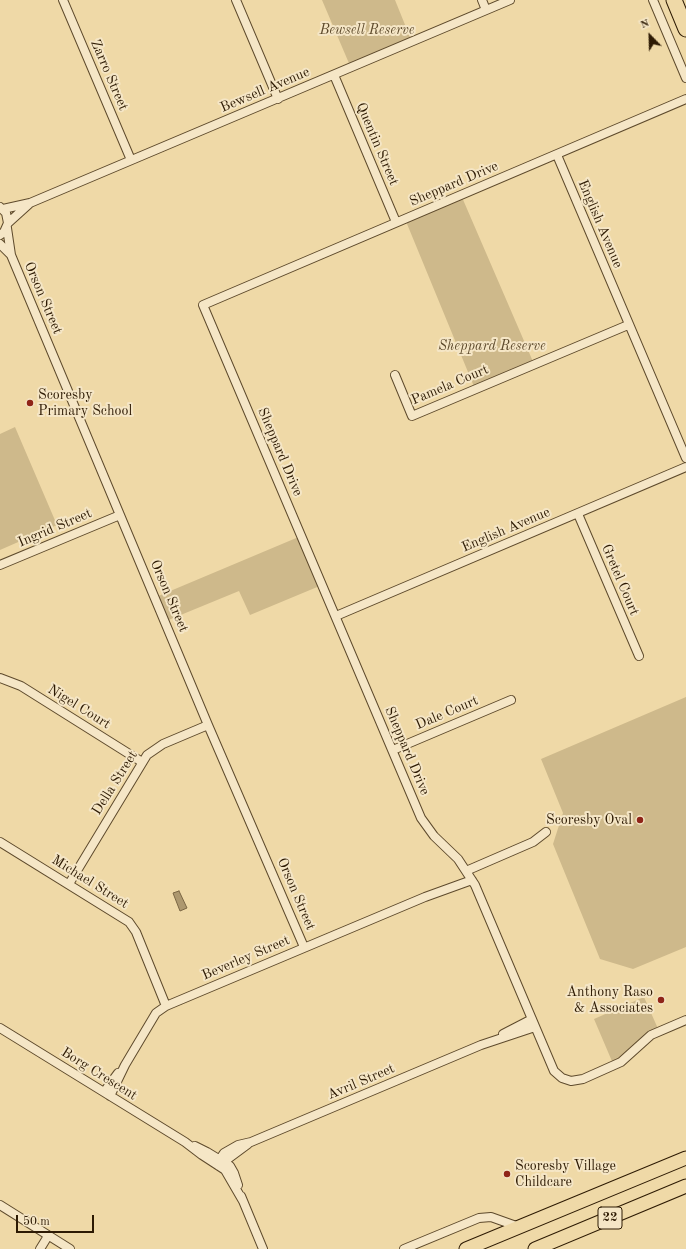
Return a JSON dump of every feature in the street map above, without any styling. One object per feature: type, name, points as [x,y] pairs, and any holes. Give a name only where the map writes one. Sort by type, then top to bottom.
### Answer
[{"type":"highway","points":[[674,0],[686,30]]},
{"type":"main road","points":[[671,1164],[686,1155]]},
{"type":"main road","name":"22","points":[[466,1249],[686,1158]]},
{"type":"main road","name":"22","points":[[535,1249],[686,1186]]},
{"type":"street","name":"Zarro Street","points":[[63,0],[131,160]]},
{"type":"street","points":[[236,0],[278,99]]},
{"type":"street","points":[[482,0],[486,10]]},
{"type":"street","name":"Bewsell Avenue","points":[[1,208],[30,204],[510,0]]},
{"type":"street","points":[[653,0],[686,78]]},
{"type":"street","name":"Quentin Street","points":[[334,75],[396,222]]},
{"type":"street","name":"Sheppard Drive","points":[[686,99],[203,304],[424,824],[434,836],[454,854],[478,890],[533,1023],[557,1075],[571,1081],[579,1081],[615,1065],[625,1058],[646,1038],[686,1020]]},
{"type":"street","name":"English Avenue","points":[[557,155],[628,325],[686,458]]},
{"type":"street","name":"Bewsell Avenue","points":[[0,235],[8,225],[30,204]]},
{"type":"street","name":"Orson Street","points":[[1,208],[6,213],[11,255],[208,725],[304,947]]},
{"type":"street","name":"Orson Street","points":[[0,244],[11,255]]},
{"type":"street","name":"Pamela Court","points":[[395,375],[412,416],[628,325]]},
{"type":"street","name":"English Avenue","points":[[336,616],[686,467]]},
{"type":"street","name":"Gretel Court","points":[[578,514],[639,656]]},
{"type":"street","name":"Ingrid Street","points":[[0,566],[120,515]]},
{"type":"street","name":"Nigel Court","points":[[0,678],[21,686],[142,762]]},
{"type":"street","name":"Dale Court","points":[[393,750],[511,700]]},
{"type":"street","name":"Della Street","points":[[69,884],[142,762],[150,752],[159,746],[208,725]]},
{"type":"street","name":"Beverley Street","points":[[107,1094],[110,1084],[125,1065],[156,1013],[166,1006],[425,897],[533,842],[546,832]]},
{"type":"street","name":"Michael Street","points":[[0,842],[124,918],[131,924],[136,932],[166,1006]]},
{"type":"street","name":"Avril Street","points":[[221,1162],[251,1142],[533,1023]]},
{"type":"street","name":"Borg Crescent","points":[[0,1028],[185,1142],[202,1155],[221,1162],[243,1201],[263,1249]]},
{"type":"street","points":[[0,1206],[70,1249]]},
{"type":"street","points":[[404,1249],[479,1218],[491,1217],[519,1227]]},
{"type":"street","points":[[40,1249],[48,1236]]},
{"type":"green space","name":"Bewsell Reserve","points":[[322,0],[395,0],[412,42],[351,68]]},
{"type":"green space","name":"Sheppard Reserve","points":[[461,195],[534,364],[475,389],[405,219]]},
{"type":"green space","points":[[15,427],[57,525],[0,550],[0,434]]},
{"type":"green space","points":[[301,536],[322,585],[250,615],[239,591],[166,621],[156,597]]},
{"type":"green space","points":[[686,697],[686,947],[633,969],[600,959],[553,844],[563,813],[541,759]]},
{"type":"green space","points":[[644,997],[659,1031],[614,1066],[594,1019]]},
{"type":"shaded area","points":[[179,891],[187,908],[180,911],[173,893]]},
{"type":"place","name":"Scoresby Primary School","points":[[30,403]]},
{"type":"place","name":"Scoresby Oval","points":[[640,820]]},
{"type":"place","name":"Anthony Raso & Associates","points":[[661,1000]]},
{"type":"place","name":"Scoresby Village Childcare","points":[[507,1174]]}]
